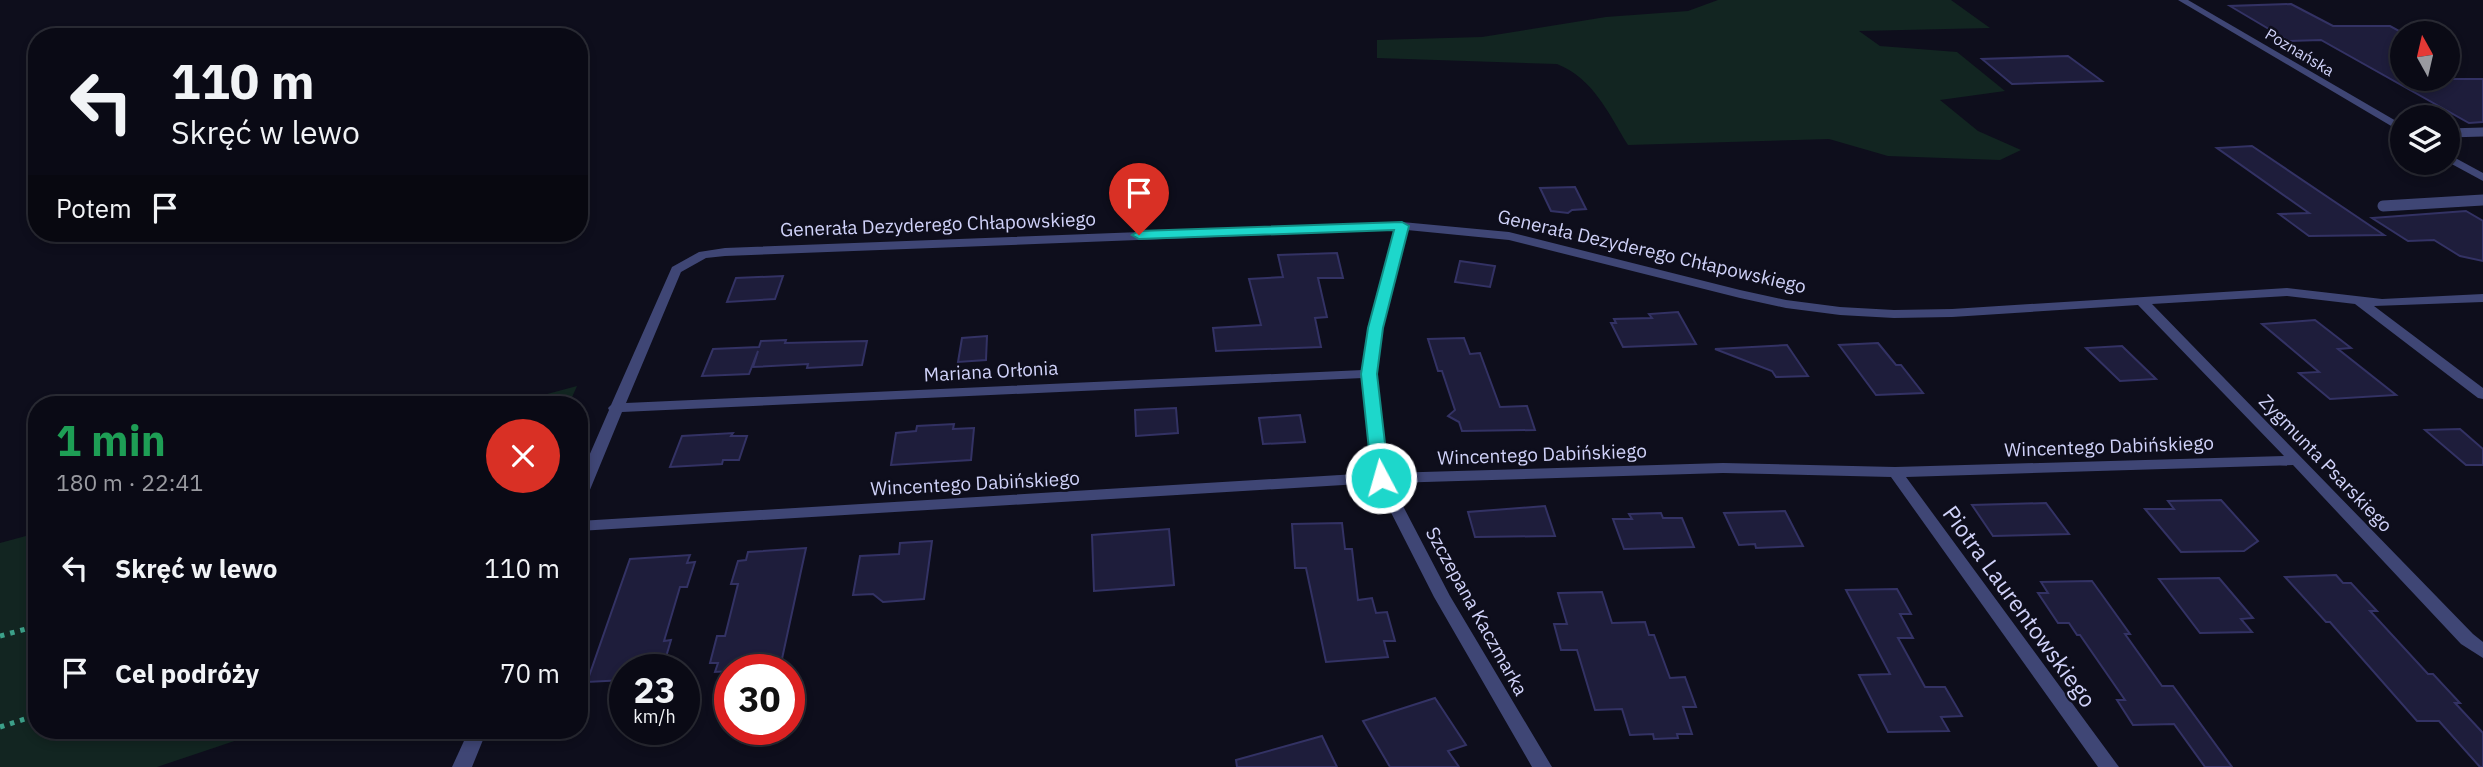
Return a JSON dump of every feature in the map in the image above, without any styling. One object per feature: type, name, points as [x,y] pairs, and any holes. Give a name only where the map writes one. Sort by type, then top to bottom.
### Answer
[{"type":"street","name":"Poznańska","points":[[2182,0],[2390,122]]},
{"type":"street","points":[[2460,164],[2483,178]]},
{"type":"street","name":"Generała Dezyderego Chłapowskiego","points":[[615,408],[676,270],[703,255],[725,252],[1402,226],[1508,236],[1566,248],[1740,294],[1786,304],[1840,311],[1952,313],[2287,292],[2408,303],[2483,298]]},
{"type":"street","name":"Szczepana Kaczmarka","points":[[1402,226],[1376,328],[1369,374],[1381,478],[1442,597],[1542,767]]},
{"type":"street","points":[[2358,300],[2483,395]]},
{"type":"street","name":"Zygmunta Psarskiego","points":[[2141,301],[2467,639],[2483,651]]},
{"type":"street","name":"Mariana Orłonia","points":[[615,408],[1369,374]]},
{"type":"street","points":[[588,475],[615,408]]},
{"type":"street","name":"Wincentego Dabińskiego","points":[[588,525],[1381,478],[1723,468],[1895,472],[2297,460]]},
{"type":"street","name":"Piotra Laurentowskiego","points":[[1895,472],[2109,767]]},
{"type":"street","points":[[462,767],[474,739]]},
{"type":"lane","points":[[2460,133],[2483,132]]},
{"type":"lane","points":[[2383,206],[2483,200]]},
{"type":"path","points":[[0,636],[28,628]]},
{"type":"path","points":[[0,727],[28,718]]},
{"type":"green space","points":[[1718,0],[1951,0],[1990,28],[1859,31],[1880,46],[1957,52],[2005,91],[1940,100],[1978,131],[2021,150],[2000,160],[1888,156],[1829,139],[1628,145],[1599,98],[1581,78],[1557,64],[1377,58],[1377,40],[1482,37],[1606,17],[1688,11]]},
{"type":"green space","points":[[577,386],[573,396],[540,396]]},
{"type":"green space","points":[[28,535],[28,739],[240,739],[157,767],[0,767],[0,543]]},
{"type":"building","points":[[2291,4],[2333,26],[2390,26],[2390,79],[2321,40],[2289,41],[2230,6]]},
{"type":"building","points":[[2068,56],[2102,81],[2012,84],[1982,59]]},
{"type":"building","points":[[2460,79],[2483,79],[2483,122],[2469,123],[2460,118],[2460,105],[2437,105],[2412,91],[2460,91]]},
{"type":"building","points":[[2252,146],[2384,235],[2309,236],[2279,214],[2309,213],[2217,148]]},
{"type":"building","points":[[1575,187],[1586,209],[1568,213],[1551,211],[1540,188]]},
{"type":"building","points":[[2466,211],[2483,221],[2483,261],[2460,256],[2434,240],[2408,241],[2372,218]]},
{"type":"building","points":[[1337,253],[1343,278],[1318,278],[1327,317],[1315,318],[1321,347],[1216,351],[1213,328],[1261,325],[1249,279],[1283,277],[1278,255]]},
{"type":"building","points":[[1460,261],[1495,266],[1490,287],[1455,282]]},
{"type":"building","points":[[783,276],[775,299],[727,302],[736,278]]},
{"type":"building","points":[[1678,312],[1696,344],[1623,347],[1611,323],[1616,323],[1614,319],[1652,318],[1649,314]]},
{"type":"building","points":[[2315,320],[2351,348],[2338,349],[2396,395],[2330,399],[2299,373],[2319,372],[2262,324]]},
{"type":"building","points":[[987,336],[986,360],[958,362],[962,338]]},
{"type":"building","points":[[1464,338],[1470,354],[1480,353],[1500,407],[1527,406],[1535,430],[1462,431],[1459,422],[1448,416],[1455,410],[1428,339]]},
{"type":"building","points":[[786,340],[785,343],[867,341],[862,365],[753,367],[758,351],[749,374],[702,376],[713,349],[759,347],[761,341]]},
{"type":"building","points":[[1878,343],[1896,365],[1901,365],[1923,393],[1876,395],[1839,345]]},
{"type":"building","points":[[1787,345],[1808,376],[1776,377],[1772,371],[1715,349]]},
{"type":"building","points":[[2122,346],[2156,379],[2120,381],[2086,348]]},
{"type":"building","points":[[1176,408],[1178,433],[1136,436],[1135,410]]},
{"type":"building","points":[[1300,415],[1305,442],[1263,444],[1259,418]]},
{"type":"building","points":[[954,424],[953,429],[974,428],[971,460],[891,465],[896,433],[916,431],[917,426]]},
{"type":"building","points":[[2460,429],[2483,449],[2483,465],[2466,465],[2425,430]]},
{"type":"building","points":[[733,433],[731,436],[747,436],[739,460],[723,460],[722,464],[670,467],[682,436]]},
{"type":"building","points":[[2221,500],[2258,541],[2244,551],[2181,552],[2145,509],[2174,509],[2168,501]]},
{"type":"building","points":[[2046,503],[2069,534],[1993,536],[1972,505]]},
{"type":"building","points":[[1545,506],[1555,536],[1475,537],[1468,512]]},
{"type":"building","points":[[1785,511],[1803,546],[1756,548],[1755,544],[1739,545],[1724,513]]},
{"type":"building","points":[[1661,513],[1663,518],[1682,518],[1694,547],[1624,549],[1613,519],[1632,519],[1629,514]]},
{"type":"building","points":[[1342,523],[1345,549],[1352,549],[1358,600],[1372,598],[1376,613],[1387,612],[1395,641],[1384,641],[1388,657],[1326,662],[1306,568],[1295,568],[1292,524]]},
{"type":"building","points":[[1169,529],[1174,585],[1094,591],[1092,535]]},
{"type":"building","points":[[932,541],[924,599],[883,602],[873,594],[853,595],[860,556],[899,554],[900,543]]},
{"type":"building","points":[[806,548],[783,654],[714,654],[714,663],[710,663],[717,636],[725,636],[738,584],[731,584],[738,561],[746,560],[748,552]]},
{"type":"building","points":[[690,555],[687,563],[695,562],[687,587],[680,587],[664,641],[671,640],[667,654],[609,654],[609,681],[588,682],[630,559]]},
{"type":"building","points":[[2336,575],[2343,583],[2351,583],[2377,611],[2370,611],[2428,674],[2433,674],[2460,703],[2455,703],[2483,733],[2483,767],[2480,767],[2439,721],[2417,721],[2330,622],[2326,622],[2285,577]]},
{"type":"building","points":[[2219,578],[2253,618],[2241,619],[2252,632],[2200,633],[2159,579]]},
{"type":"building","points":[[2092,581],[2130,634],[2125,634],[2162,686],[2173,686],[2232,767],[2205,767],[2174,724],[2133,725],[2117,700],[2125,700],[2080,635],[2077,635],[2069,623],[2058,623],[2038,593],[2048,593],[2041,582]]},
{"type":"building","points":[[1897,589],[1911,614],[1900,614],[1913,638],[1898,638],[1925,687],[1945,687],[1962,716],[1941,717],[1949,731],[1888,732],[1859,675],[1890,674],[1846,590]]},
{"type":"building","points":[[1602,592],[1612,623],[1645,622],[1649,635],[1654,635],[1670,678],[1685,677],[1696,707],[1683,707],[1692,734],[1677,734],[1678,738],[1654,739],[1653,734],[1630,735],[1622,709],[1595,710],[1577,650],[1561,650],[1554,624],[1567,624],[1558,593]]},
{"type":"building","points":[[1435,698],[1466,745],[1448,751],[1459,767],[1390,767],[1363,721]]},
{"type":"building","points":[[1322,736],[1337,767],[1237,767],[1236,760]]},
{"type":"route","points":[[1139,235],[1402,226],[1376,328],[1369,374],[1381,478]]}]
